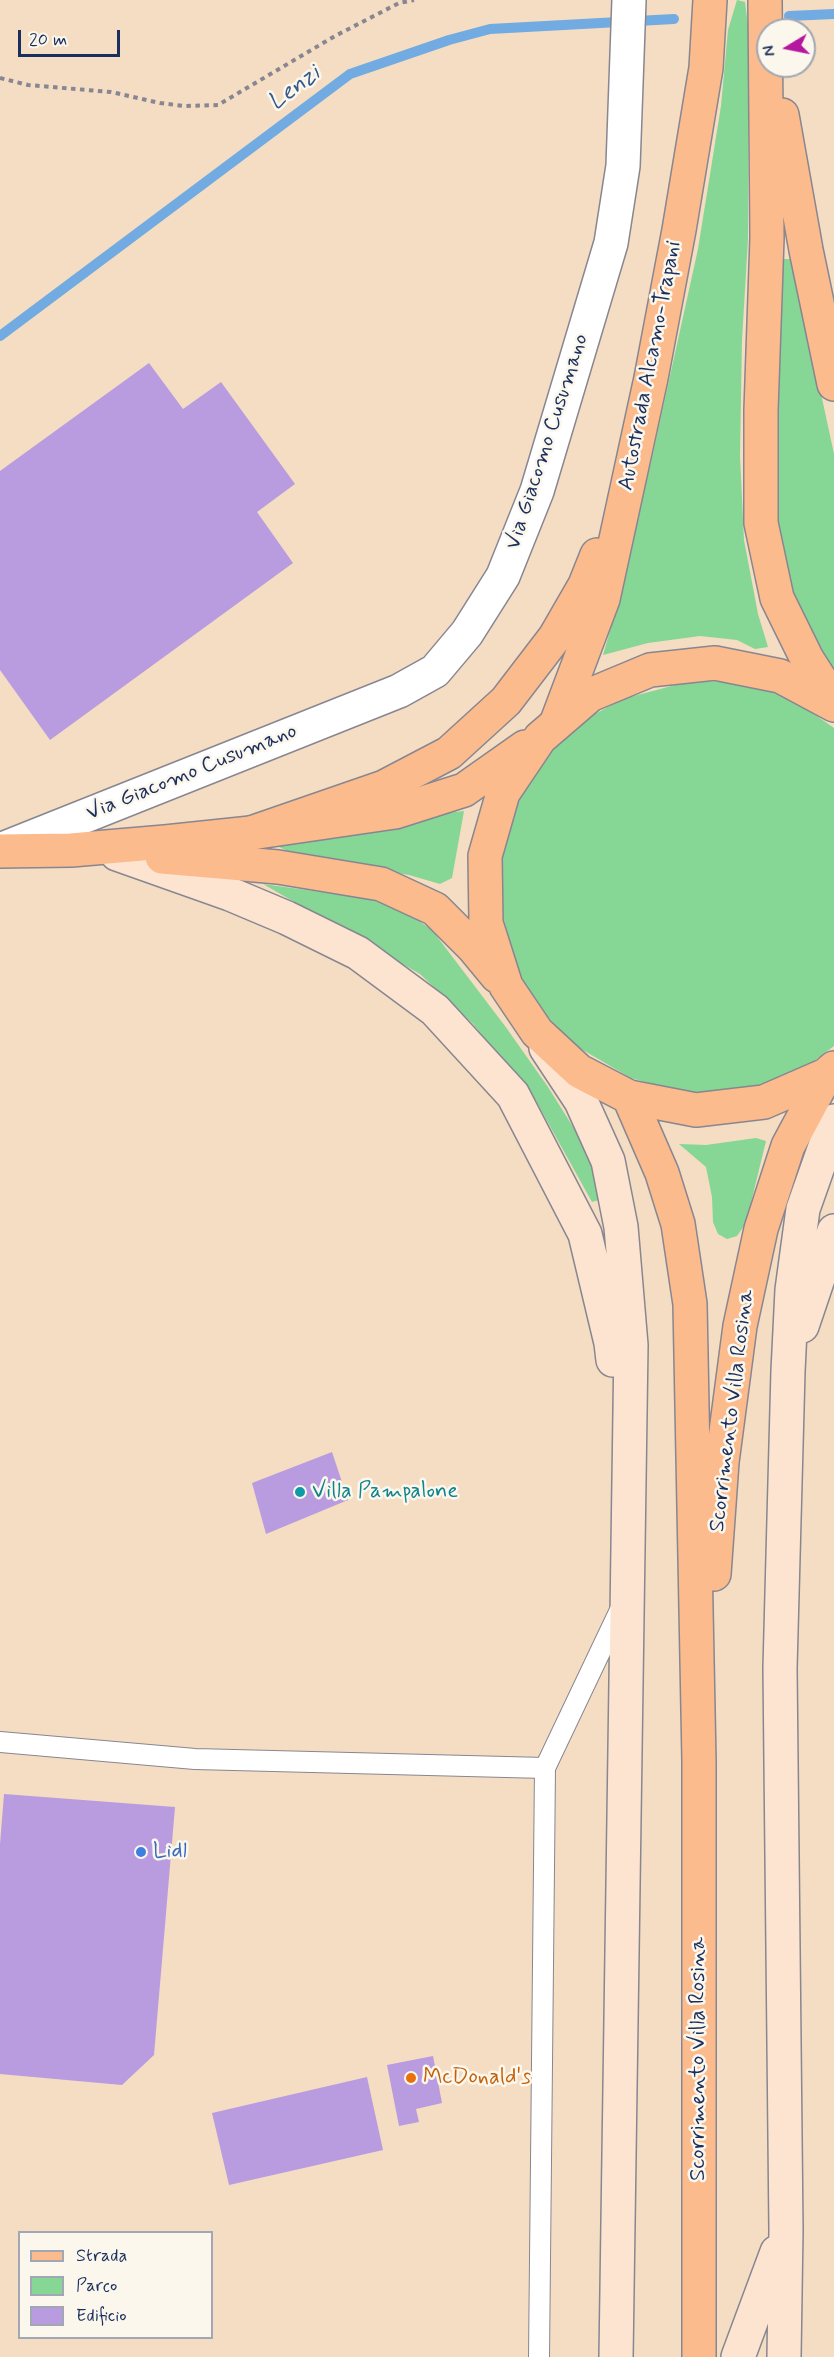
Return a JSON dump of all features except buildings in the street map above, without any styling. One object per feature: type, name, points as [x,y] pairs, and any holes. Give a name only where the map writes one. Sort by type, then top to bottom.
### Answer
[{"type":"main road","name":"Autostrada Alcamo-Trapani","points":[[548,731],[603,599],[651,378],[679,230],[706,68],[710,0]]},
{"type":"main road","points":[[766,78],[767,238],[761,410],[761,523],[777,598],[807,659],[834,703]]},
{"type":"main road","points":[[775,78],[806,250],[834,384]]},
{"type":"main road","points":[[251,833],[384,787],[449,753],[506,701],[555,637],[585,585],[606,533],[651,378]]},
{"type":"main road","points":[[71,850],[251,833],[395,812],[464,790],[548,731],[590,696],[650,670],[715,663],[780,676],[834,703]]},
{"type":"main road","points":[[506,986],[486,923],[485,856],[503,793],[548,731]]},
{"type":"main road","points":[[0,850],[71,850],[278,867],[381,884],[435,909],[473,947],[506,986],[537,1032],[579,1071],[629,1097],[696,1110],[764,1102],[830,1072]]},
{"type":"main road","name":"Scorrimento Villa Rosina","points":[[699,1761],[722,1462],[740,1326],[761,1228],[788,1146],[830,1072]]},
{"type":"main road","name":"Scorrimento Villa Rosina","points":[[629,1097],[662,1173],[678,1224],[690,1304],[699,1761],[699,2357]]},
{"type":"street","name":"Via Giacomo Cusumano","points":[[0,850],[399,690],[435,671],[467,633],[503,576],[537,491],[611,243],[623,166],[629,0]]},
{"type":"street","points":[[117,854],[230,894],[287,918],[358,954],[435,1010],[513,1095],[585,1234],[611,1343],[628,1514]]},
{"type":"street","points":[[537,1032],[581,1101],[608,1161],[621,1227],[631,1345],[616,2357]]},
{"type":"street","points":[[784,2357],[786,2230],[780,1668],[788,1371],[792,1290],[804,1209],[834,1121]]},
{"type":"street","points":[[788,1371],[834,1231]]},
{"type":"street","points":[[738,2357],[786,2230]]},
{"type":"lane","points":[[539,2357],[545,1768],[626,1597]]},
{"type":"lane","points":[[0,1742],[195,1759],[545,1768]]},
{"type":"path","points":[[0,78],[28,85],[111,92],[184,106],[218,105],[335,36],[399,3],[414,0]]},
{"type":"green space","points":[[737,0],[745,2],[748,26],[748,239],[742,340],[740,456],[744,540],[758,614],[768,647],[755,649],[737,640],[700,636],[648,643],[603,655],[618,604],[698,249],[721,106],[728,30]]},
{"type":"green space","points":[[784,259],[792,259],[834,454],[834,669],[802,628],[784,568],[778,518],[776,435],[781,270]]},
{"type":"green space","points":[[690,681],[749,682],[798,703],[834,728],[834,1046],[802,1070],[750,1088],[687,1094],[631,1078],[576,1046],[531,1000],[517,973],[499,899],[502,853],[518,802],[538,762],[578,723],[623,699]]},
{"type":"green space","points":[[464,811],[452,878],[440,884],[409,875],[302,858],[277,846],[327,838],[437,814]]},
{"type":"green space","points":[[263,884],[396,905],[432,930],[505,1026],[548,1087],[585,1146],[597,1182],[599,1200],[592,1202],[536,1101],[473,1024],[420,974]]},
{"type":"green space","points":[[756,1138],[766,1141],[746,1223],[737,1236],[727,1239],[718,1234],[713,1222],[712,1197],[706,1167],[679,1144],[706,1145]]},
{"type":"waterway","name":"Lenzi","points":[[789,16],[834,14]]},
{"type":"waterway","name":"Lenzi","points":[[0,336],[350,74],[449,40],[490,29],[674,19]]},
{"type":"place","name":"Villa Pampalone","points":[[300,1492]]},
{"type":"place","name":"Lidl","points":[[141,1852]]},
{"type":"place","name":"McDonald's","points":[[411,2078]]}]
